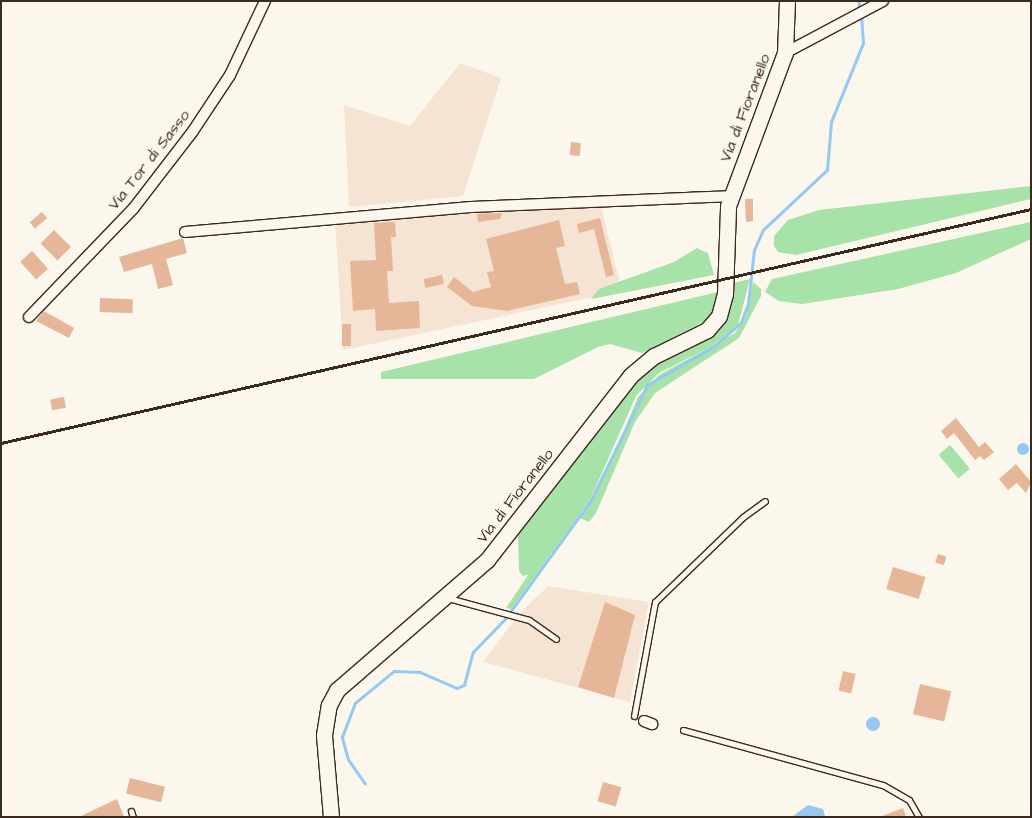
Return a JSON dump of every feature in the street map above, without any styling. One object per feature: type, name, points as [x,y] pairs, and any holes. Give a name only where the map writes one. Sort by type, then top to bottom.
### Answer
[{"type":"street","name":"Via Tor di Sasso","points":[[29,317],[133,209],[193,131],[230,75],[265,1]]},
{"type":"street","name":"Via di Fioranello","points":[[332,817],[324,735],[334,695],[446,597],[511,534],[632,375],[648,360],[715,322],[725,294],[730,196],[785,53],[787,1]]},
{"type":"street","points":[[785,53],[883,1]]},
{"type":"street","points":[[185,232],[471,207],[730,196]]},
{"type":"lane","points":[[634,716],[655,602],[743,517],[765,501]]},
{"type":"lane","points":[[446,597],[529,620],[556,638]]},
{"type":"lane","points":[[683,730],[883,785],[909,800],[919,817]]},
{"type":"shaded area","points":[[460,63],[501,78],[463,196],[349,207],[344,105],[410,126]]},
{"type":"shaded area","points":[[601,207],[622,291],[343,350],[335,221]]},
{"type":"shaded area","points":[[548,586],[649,602],[630,702],[483,662],[520,613]]},
{"type":"green space","points":[[1031,186],[1031,199],[796,255],[778,252],[774,246],[774,236],[788,220],[819,210]]},
{"type":"green space","points":[[1031,222],[1031,239],[956,273],[898,289],[802,304],[779,301],[765,292],[772,279]]},
{"type":"green space","points":[[697,248],[708,253],[714,275],[591,299],[599,289],[674,262]]},
{"type":"green space","points":[[750,279],[738,325],[712,346],[659,373],[636,396],[590,500],[511,609],[506,608],[529,574],[523,576],[519,571],[518,534],[574,456],[653,363],[705,336],[729,284]]},
{"type":"green space","points":[[753,282],[761,289],[761,296],[739,338],[655,393],[635,422],[596,513],[589,522],[580,518],[604,478],[638,397],[659,375],[735,333],[746,317]]},
{"type":"green space","points":[[718,292],[711,315],[703,322],[642,353],[610,344],[598,347],[534,379],[381,379],[381,372]]},
{"type":"green space","points":[[950,445],[970,469],[958,478],[939,455]]},
{"type":"water","points":[[1021,443],[1025,443],[1029,449],[1025,455],[1021,455],[1017,451],[1017,447]]},
{"type":"water","points":[[873,717],[878,719],[880,724],[878,729],[873,731],[868,729],[866,724],[868,719]]},
{"type":"water","points":[[808,805],[823,809],[825,816],[792,817]]},
{"type":"building","points":[[571,142],[581,143],[580,156],[570,155]]},
{"type":"building","points":[[745,199],[753,199],[753,221],[746,222]]},
{"type":"building","points":[[42,212],[47,218],[35,228],[30,222]]},
{"type":"building","points":[[502,213],[500,219],[478,222],[477,214]]},
{"type":"building","points":[[600,218],[614,275],[606,277],[594,229],[579,233],[577,224]]},
{"type":"building","points":[[559,220],[565,246],[556,248],[565,284],[577,282],[580,294],[507,311],[472,306],[447,287],[454,277],[473,292],[491,287],[487,272],[494,271],[486,239]]},
{"type":"building","points":[[395,222],[396,237],[391,237],[393,271],[387,271],[389,303],[419,301],[420,328],[376,331],[375,309],[353,311],[350,261],[376,260],[374,223]]},
{"type":"building","points":[[54,230],[71,247],[58,260],[41,243]]},
{"type":"building","points":[[183,238],[187,253],[166,259],[173,285],[158,289],[152,264],[124,272],[119,257]]},
{"type":"building","points":[[32,251],[48,269],[36,280],[20,262]]},
{"type":"building","points":[[442,275],[444,284],[426,288],[423,279]]},
{"type":"building","points":[[100,298],[133,299],[132,313],[100,312]]},
{"type":"building","points":[[44,311],[74,328],[69,338],[36,321]]},
{"type":"building","points":[[342,324],[351,324],[351,346],[342,346]]},
{"type":"building","points":[[64,397],[66,408],[52,410],[50,399]]},
{"type":"building","points":[[956,418],[979,447],[985,442],[994,452],[984,460],[980,456],[975,460],[954,433],[947,439],[941,431]]},
{"type":"building","points":[[1016,464],[1031,482],[1026,493],[1017,483],[1008,490],[999,479]]},
{"type":"building","points":[[938,554],[947,557],[944,565],[935,563]]},
{"type":"building","points":[[893,567],[926,577],[919,599],[886,589]]},
{"type":"building","points":[[605,602],[635,615],[614,698],[578,687]]},
{"type":"building","points":[[843,671],[856,674],[851,693],[839,690]]},
{"type":"building","points":[[920,684],[951,691],[944,721],[913,714]]},
{"type":"building","points":[[130,778],[165,787],[161,802],[126,794]]},
{"type":"building","points":[[603,782],[621,787],[616,806],[597,801]]},
{"type":"building","points":[[117,799],[124,817],[79,817],[102,806]]},
{"type":"building","points":[[903,808],[906,817],[882,816]]},
{"type":"waterway","points":[[859,1],[860,10]]},
{"type":"waterway","points":[[365,784],[348,760],[342,737],[355,703],[394,671],[420,672],[457,688],[464,685],[473,652],[505,619],[591,500],[647,385],[713,347],[741,323],[748,304],[754,250],[763,230],[827,170],[831,122],[863,43],[861,15]]},
{"type":"railway","points":[[1,443],[1031,209]]}]
